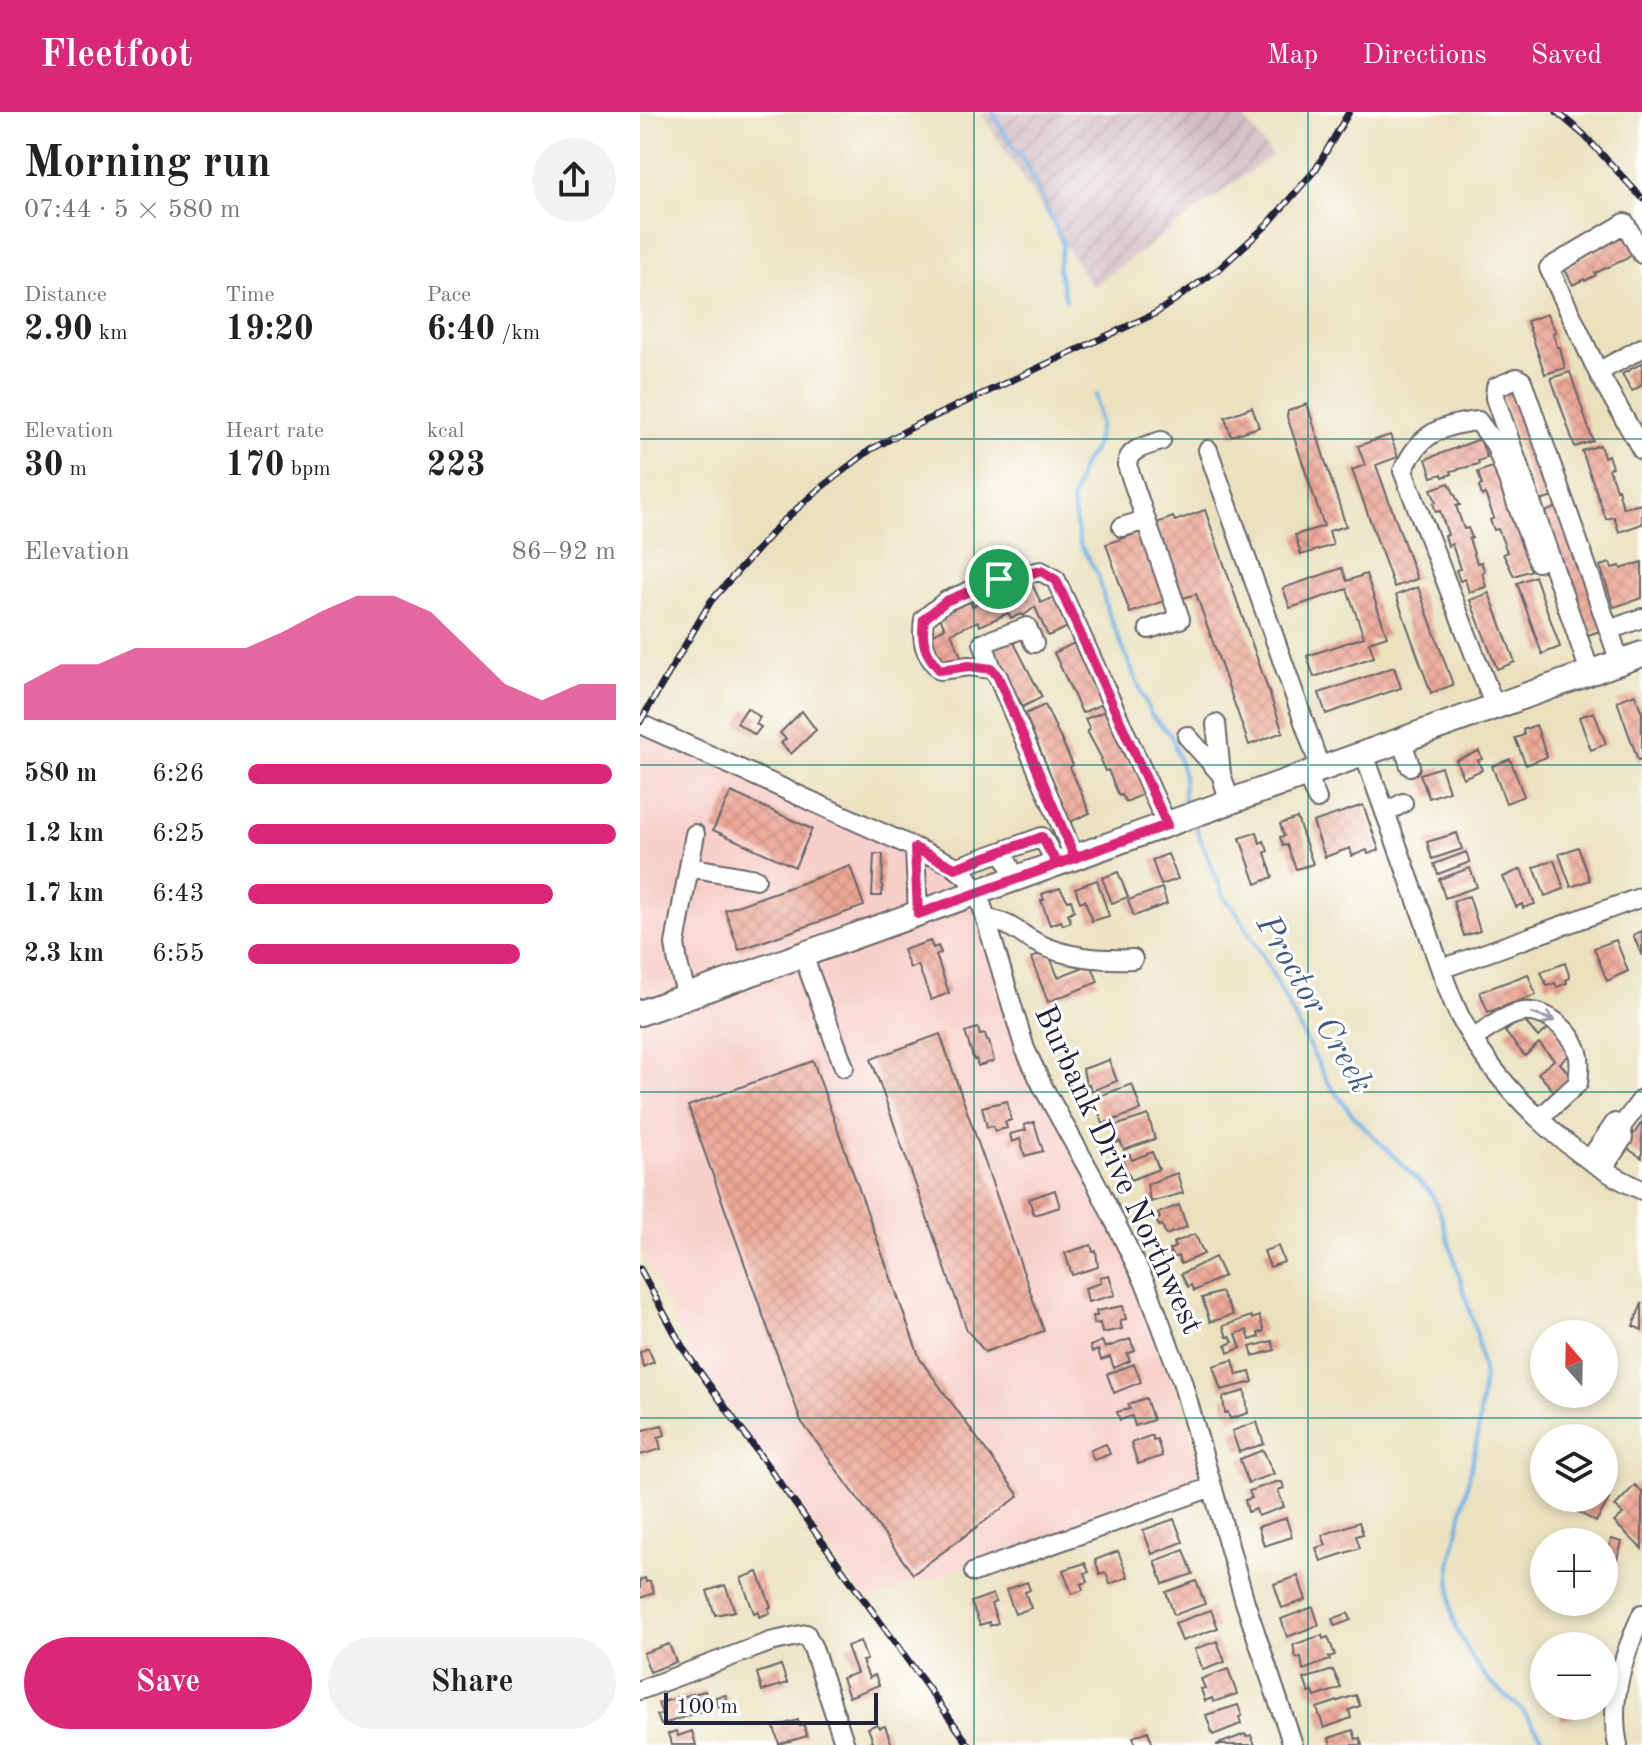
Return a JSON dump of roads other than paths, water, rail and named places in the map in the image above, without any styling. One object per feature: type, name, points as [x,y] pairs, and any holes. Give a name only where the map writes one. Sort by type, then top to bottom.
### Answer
[{"type":"main road","points":[[640,1013],[1631,658]]},
{"type":"street","points":[[1642,254],[1625,223],[1549,268],[1598,372],[1642,450]]},
{"type":"street","points":[[1598,372],[1642,348]]},
{"type":"street","points":[[1585,674],[1495,398],[1496,387],[1517,378],[1522,381],[1562,497],[1631,658]]},
{"type":"street","points":[[1495,707],[1403,471],[1413,449],[1433,432],[1456,423],[1478,421],[1495,444],[1585,674]]},
{"type":"street","points":[[1149,629],[1180,619],[1127,465],[1127,457],[1133,451],[1161,441]]},
{"type":"street","points":[[1208,450],[1314,772],[1317,799]]},
{"type":"street","points":[[1532,508],[1562,497]]},
{"type":"street","points":[[1122,527],[1146,520]]},
{"type":"street","points":[[992,669],[969,666],[940,670],[928,657],[922,639],[924,619],[946,601],[999,579],[1041,571],[1056,580],[1173,823]]},
{"type":"street","points":[[1620,626],[1642,618]]},
{"type":"street","points":[[1034,643],[1027,627],[983,643],[1066,861]]},
{"type":"street","points":[[640,724],[915,848],[955,868],[968,878],[978,893]]},
{"type":"street","points":[[1216,724],[1221,774],[1230,802]]},
{"type":"street","points":[[1187,736],[1221,774]]},
{"type":"street","points":[[1402,741],[1410,766]]},
{"type":"street","points":[[1364,754],[1366,782],[1385,813],[1441,969],[1473,1039],[1509,1086],[1540,1118],[1596,1164],[1642,1190]]},
{"type":"street","points":[[1385,813],[1403,803]]},
{"type":"street","points":[[687,996],[675,944],[695,834]]},
{"type":"street","points":[[955,868],[1042,837],[1066,861]]},
{"type":"street","points":[[915,848],[918,914]]},
{"type":"street","points":[[1003,851],[1015,879]]},
{"type":"street","points":[[689,867],[756,879]]},
{"type":"street","name":"Burbank Drive Northwest","points":[[978,893],[1025,1049],[1147,1287],[1182,1381],[1245,1602],[1293,1745]]},
{"type":"street","points":[[1441,969],[1642,897]]},
{"type":"street","points":[[986,919],[1003,921],[1035,942],[1063,953],[1096,960],[1133,959]]},
{"type":"street","points":[[803,955],[844,1067]]},
{"type":"street","points":[[1473,1039],[1496,1023],[1524,1012],[1555,1020],[1576,1047],[1580,1060],[1578,1083],[1540,1118]]},
{"type":"street","points":[[1596,1164],[1623,1138],[1621,1127],[1642,1099]]},
{"type":"street","points":[[974,1572],[1212,1487]]},
{"type":"street","points":[[1618,1745],[1614,1715],[1619,1678],[1628,1644],[1642,1614]]},
{"type":"street","points":[[640,1690],[770,1642],[806,1634],[845,1745]]},
{"type":"waterway","name":"Proctor Creek","points":[[993,112],[1028,167],[1063,244],[1058,268],[1066,300]]},
{"type":"waterway","name":"Proctor Creek","points":[[1096,395],[1100,425],[1095,447],[1083,464],[1072,502],[1080,544],[1098,575],[1107,610],[1152,716],[1171,735],[1184,775],[1187,807]]},
{"type":"waterway","name":"Proctor Creek","points":[[1194,823],[1224,897],[1270,969],[1328,1083],[1355,1118],[1431,1193],[1440,1212],[1477,1335],[1484,1377],[1477,1440],[1450,1566],[1451,1608],[1456,1629],[1477,1666],[1523,1711],[1548,1745]]},
{"type":"railway","points":[[640,722],[711,601],[780,524],[819,489],[870,450],[918,424],[1156,313],[1219,269],[1267,225],[1316,169],[1349,112]]},
{"type":"railway","points":[[1557,112],[1584,135],[1642,198]]},
{"type":"railway","points":[[640,1269],[684,1350],[969,1745]]}]
